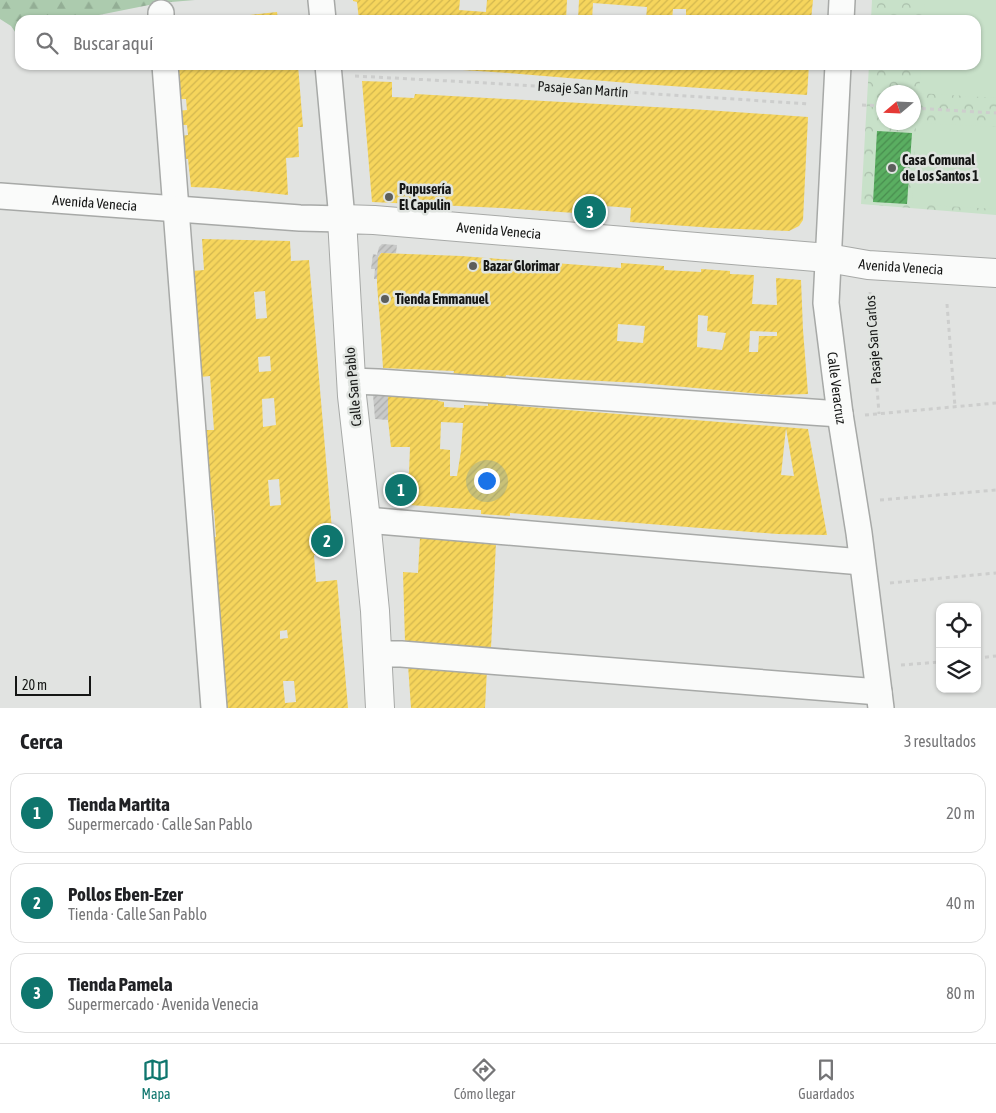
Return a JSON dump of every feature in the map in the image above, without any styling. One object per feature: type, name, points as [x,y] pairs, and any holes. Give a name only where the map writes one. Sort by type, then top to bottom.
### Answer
[{"type":"street","points":[[321,0],[322,15]]},
{"type":"street","points":[[841,15],[842,0]]},
{"type":"street","points":[[165,70],[214,708]]},
{"type":"street","name":"Calle San Pablo","points":[[329,70],[342,219],[351,382],[375,612],[380,708]]},
{"type":"street","name":"Calle Veracruz","points":[[838,70],[826,304],[880,700]]},
{"type":"street","name":"Avenida Venecia","points":[[0,196],[300,218],[374,220],[828,258],[868,265],[996,272]]},
{"type":"street","points":[[351,382],[388,382],[840,414]]},
{"type":"street","points":[[366,520],[862,562]]},
{"type":"street","points":[[376,654],[401,654],[880,700]]},
{"type":"path","name":"Pasaje San Martín","points":[[329,70],[486,83],[836,104]]},
{"type":"path","points":[[921,108],[996,113]]},
{"type":"path","name":"Pasaje San Carlos","points":[[868,265],[879,414]]},
{"type":"path","points":[[947,304],[955,407]]},
{"type":"path","points":[[840,414],[860,416],[996,403]]},
{"type":"path","points":[[873,501],[996,490]]},
{"type":"path","points":[[884,583],[996,573]]},
{"type":"path","points":[[981,658],[996,656]]},
{"type":"path","points":[[896,666],[936,662]]},
{"type":"green space","points":[[0,0],[195,0],[159,3],[99,15],[15,15],[15,32],[11,26],[0,19]]},
{"type":"green space","points":[[872,0],[996,0],[996,215],[861,204],[869,70],[981,70],[981,15],[871,15]]},
{"type":"green space","points":[[925,0],[996,0],[996,98],[921,93],[921,70],[981,70],[981,15],[924,15]]},
{"type":"green space","points":[[921,123],[996,127],[996,209],[912,204],[916,130],[921,130]]},
{"type":"building: Viviendas","points":[[460,0],[459,10],[486,12],[487,0],[567,0],[566,15],[358,15],[357,2],[353,1]]},
{"type":"building: Viviendas","points":[[579,0],[813,0],[812,15],[686,15],[686,9],[673,9],[672,15],[646,15],[647,7],[593,3],[592,15],[578,15]]},
{"type":"building: Viviendas","points":[[277,12],[277,15],[250,15]]},
{"type":"building: Viviendas","points":[[173,70],[298,70],[303,127],[298,127],[299,157],[286,158],[288,195],[191,187],[188,159],[181,159],[180,136],[188,135],[187,125],[179,125],[178,111],[187,110],[186,99],[176,99]]},
{"type":"building: Viviendas","points":[[462,70],[809,70],[807,95]]},
{"type":"building: Viviendas","points":[[362,81],[392,82],[392,97],[414,98],[415,94],[808,117],[803,220],[799,226],[789,231],[714,228],[630,222],[631,208],[605,206],[605,215],[372,202]]},
{"type":"building: Viviendas","points":[[202,239],[290,241],[291,261],[309,260],[334,554],[314,555],[316,582],[337,580],[348,708],[227,708],[213,537],[216,537],[214,510],[211,510],[204,430],[214,430],[210,376],[200,377],[192,271],[204,270]],"holes":[[[265,291],[267,318],[256,319],[254,292]],[[270,356],[271,371],[259,372],[258,357]],[[274,398],[276,425],[263,427],[262,399]],[[279,479],[281,505],[270,506],[268,480]],[[287,630],[288,638],[280,639],[280,631]],[[283,681],[294,681],[296,702],[285,703]]]},
{"type":"building: Viviendas","points":[[381,253],[461,256],[621,268],[621,263],[664,266],[664,270],[701,272],[701,269],[730,271],[730,274],[754,275],[752,304],[777,305],[776,278],[801,280],[808,394],[772,395],[640,383],[506,375],[505,380],[453,376],[454,371],[383,368],[377,259]],"holes":[[[698,315],[708,316],[707,331],[726,333],[722,350],[697,347]],[[618,324],[645,326],[643,343],[617,341]],[[750,331],[777,332],[777,336],[759,336],[758,352],[749,352]]]},
{"type":"building: Viviendas","points":[[388,390],[438,392],[438,401],[444,402],[444,407],[464,408],[464,405],[488,406],[488,400],[517,402],[517,406],[808,429],[827,535],[777,534],[510,513],[510,516],[481,514],[481,510],[395,504],[393,473],[409,473],[410,447],[391,447],[388,420]],"holes":[[[441,422],[463,423],[457,476],[450,476],[450,450],[440,449]],[[786,428],[794,476],[781,475]]]},
{"type":"building: Viviendas","points":[[420,538],[496,542],[491,648],[405,642],[403,572],[418,573]]},
{"type":"building: Viviendas","points":[[408,665],[487,669],[485,708],[411,708]]},
{"type":"building: Público","name":"Casa Comunal de Los Santos 1","points":[[877,131],[912,133],[907,204],[873,202]]},
{"type":"building: Otros","points":[[382,244],[397,245],[396,253],[381,253],[378,257],[377,279],[374,279],[375,269],[371,269],[373,254],[377,255]]},
{"type":"building: Otros","points":[[373,395],[388,395],[388,420],[375,419]]},
{"type":"place","name":"Casa Comunal de Los Santos 1","points":[[892,168]]},
{"type":"place","name":"Pupusería El Capulin","points":[[389,197]]},
{"type":"place","name":"Tienda Pamela","points":[[590,212]]},
{"type":"place","name":"Bazar Glorimar","points":[[473,266]]},
{"type":"place","name":"Tienda Emmanuel","points":[[385,299]]},
{"type":"place","name":"Tienda Martita","points":[[401,490]]},
{"type":"place","name":"Pollos Eben-Ezer","points":[[327,541]]}]
